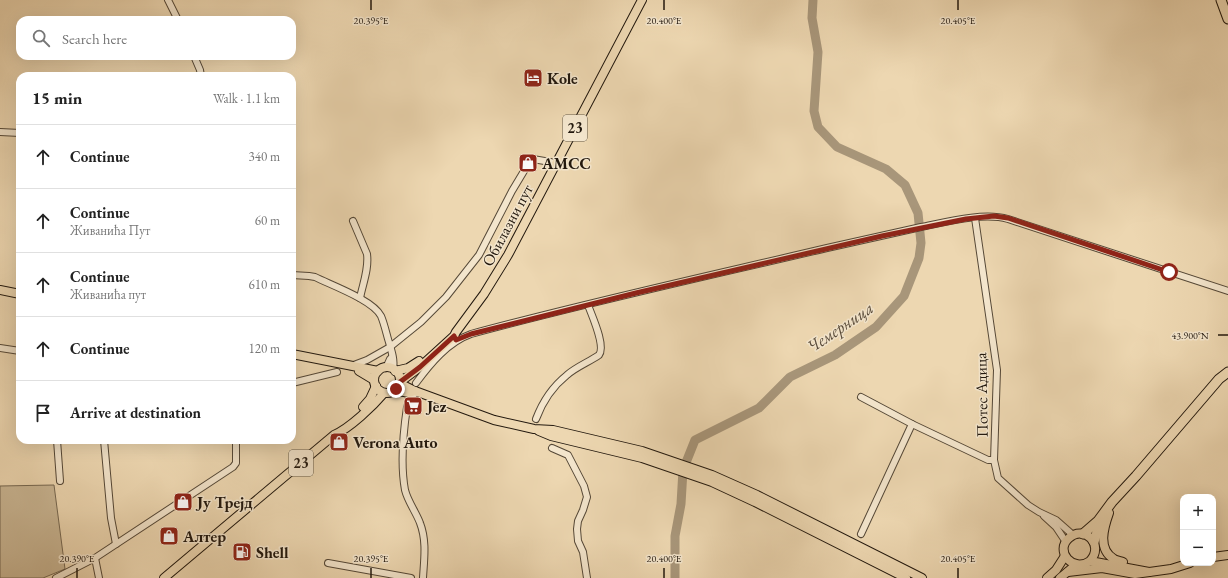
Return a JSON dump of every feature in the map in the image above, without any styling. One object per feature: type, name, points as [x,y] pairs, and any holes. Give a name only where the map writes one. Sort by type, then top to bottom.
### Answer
[{"type":"highway","points":[[1221,0],[1228,19]]},
{"type":"highway","points":[[1094,542],[1099,525],[1109,512],[1226,376]]},
{"type":"highway","points":[[1083,534],[1098,521],[1112,502],[1226,376]]},
{"type":"main road","name":"Обилазни пут","points":[[455,336],[481,300],[494,278],[642,0]]},
{"type":"main road","points":[[0,290],[16,293]]},
{"type":"main road","name":"23","points":[[164,578],[334,434],[369,400],[375,383],[375,376],[388,369],[405,369],[413,365],[455,336]]},
{"type":"main road","name":"23","points":[[394,390],[398,387],[400,382],[455,336]]},
{"type":"main road","points":[[296,355],[350,367],[388,369],[399,377],[400,382],[494,420],[534,429],[554,430],[642,454],[712,478],[757,495],[922,578]]},
{"type":"main road","points":[[350,367],[363,373],[375,383],[380,391],[390,392],[394,390],[409,393],[415,389]]},
{"type":"main road","points":[[414,371],[412,380],[415,389]]},
{"type":"main road","name":"23","points":[[334,434],[340,432],[352,423],[384,392]]},
{"type":"main road","points":[[712,478],[906,578]]},
{"type":"main road","points":[[1109,512],[1103,542],[1104,549],[1113,558],[1135,566],[1164,570]]},
{"type":"main road","points":[[1060,578],[1076,565],[1084,564],[1090,561],[1095,553],[1096,548],[1094,542],[1089,536],[1083,534],[1073,535],[1066,542],[1064,548],[1065,556],[1076,565]]},
{"type":"main road","points":[[1095,553],[1102,559],[1115,564]]},
{"type":"main road","points":[[1216,557],[1228,555]]},
{"type":"main road","points":[[1047,578],[1056,570],[1065,556]]},
{"type":"main road","points":[[1090,561],[1115,564],[1149,572]]},
{"type":"main road","points":[[1068,572],[1102,568],[1135,574],[1164,570],[1180,566]]},
{"type":"street","points":[[168,0],[176,16]]},
{"type":"street","points":[[196,60],[200,72]]},
{"type":"street","points":[[0,132],[16,133]]},
{"type":"street","points":[[350,367],[390,347],[437,307],[479,256],[512,191],[530,161],[533,159],[556,163]]},
{"type":"street","points":[[423,578],[424,536],[420,524],[410,505],[406,490],[402,458],[407,407],[415,389],[455,336],[471,334],[892,234],[933,225],[994,216],[1008,218],[1228,291]]},
{"type":"street","name":"Потес Адица","points":[[861,397],[912,424],[988,460],[994,460],[997,370],[975,218]]},
{"type":"street","points":[[353,222],[364,247],[367,259],[367,267],[360,298]]},
{"type":"street","points":[[296,275],[315,277],[360,298],[375,308],[380,315],[394,361],[388,369]]},
{"type":"street","points":[[536,419],[548,395],[566,375],[602,352],[600,337],[588,305]]},
{"type":"street","points":[[0,348],[16,350]]},
{"type":"street","points":[[296,382],[337,372]]},
{"type":"street","points":[[861,534],[912,424]]},
{"type":"street","points":[[57,444],[60,481]]},
{"type":"street","points":[[104,444],[111,518],[116,544]]},
{"type":"street","points":[[56,578],[96,558],[232,467],[236,463],[236,444]]},
{"type":"street","points":[[552,448],[568,455],[584,486],[587,497],[578,521],[577,529],[578,541],[583,552],[587,578]]},
{"type":"street","points":[[994,460],[998,478],[1028,505],[1056,520],[1073,535]]},
{"type":"street","points":[[1039,512],[1056,527],[1066,542]]},
{"type":"street","points":[[96,558],[99,578]]},
{"type":"street","points":[[328,563],[411,578]]},
{"type":"shaded area","points":[[54,485],[65,569],[43,578],[0,578],[0,486]]},
{"type":"waterway","name":"Чемерница","points":[[675,578],[675,536],[681,504],[683,470],[695,440],[759,408],[790,377],[835,355],[876,327],[904,296],[919,258],[921,243],[918,213],[905,185],[886,169],[837,147],[818,127],[814,111],[818,52],[812,18],[813,0]]},
{"type":"place","name":"Kole","points":[[533,78]]},
{"type":"place","name":"АМСС","points":[[528,163]]},
{"type":"place","name":"Jez","points":[[413,406]]},
{"type":"place","name":"Verona Auto","points":[[339,442]]},
{"type":"place","name":"Ју Трејд","points":[[183,502]]},
{"type":"place","name":"Алтер","points":[[169,536]]},
{"type":"place","name":"Shell","points":[[242,552]]},
{"type":"route","points":[[396,389],[400,382],[420,367],[454,336],[456,340],[471,334],[636,293],[882,236],[966,219],[994,216],[1008,218],[1169,272]]}]
